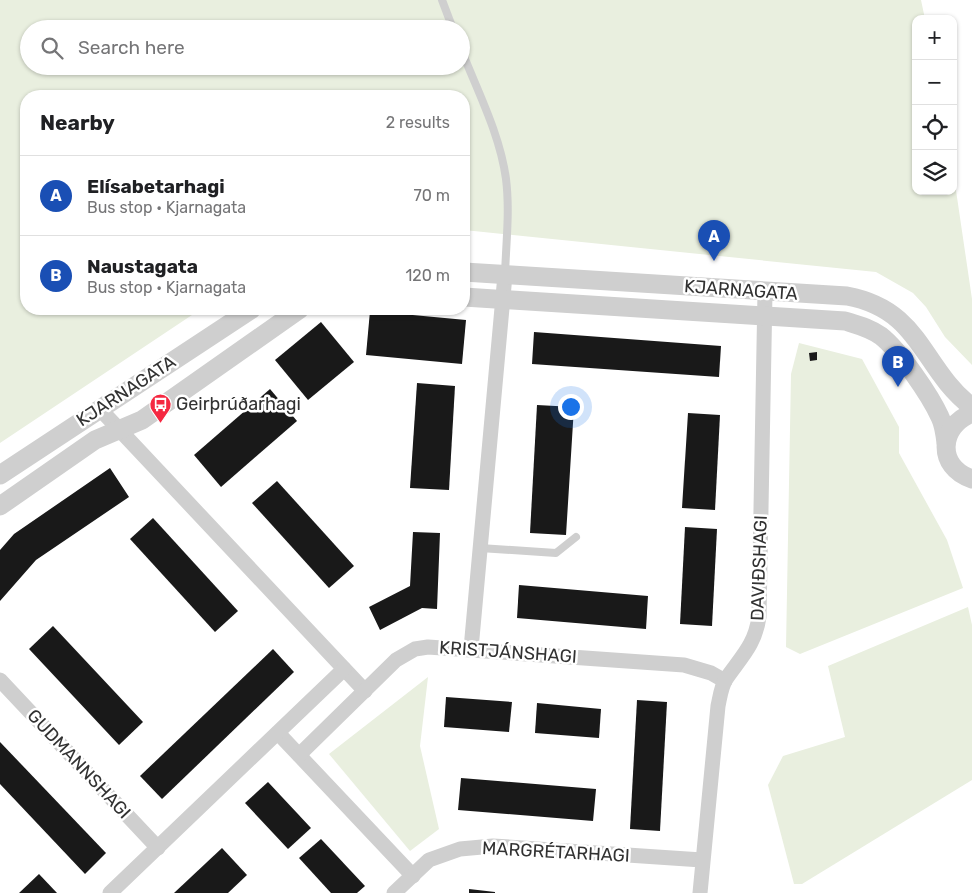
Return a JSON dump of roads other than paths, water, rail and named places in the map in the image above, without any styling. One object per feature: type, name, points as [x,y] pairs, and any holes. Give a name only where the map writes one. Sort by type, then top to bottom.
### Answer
[{"type":"street","name":"KJARNAGATA","points":[[470,272],[847,296],[876,303],[909,330],[953,389],[972,406]]},
{"type":"street","points":[[471,649],[505,275]]},
{"type":"street","name":"DAVIÐSHAGI","points":[[700,893],[718,706],[725,681],[739,665],[750,646],[757,629],[759,617],[765,292]]},
{"type":"street","name":"KJARNAGATA","points":[[470,298],[845,321],[866,327],[881,336],[908,367],[936,409],[943,425],[947,454],[952,465],[960,473],[972,479]]},
{"type":"street","name":"KJARNAGATA","points":[[0,475],[243,315]]},
{"type":"street","name":"KJARNAGATA","points":[[0,506],[95,440],[142,420],[291,315]]},
{"type":"street","points":[[100,408],[365,691]]},
{"type":"street","points":[[946,443],[954,424],[972,413]]},
{"type":"street","name":"KRISTJÁNSHAGI","points":[[299,755],[396,660],[415,649],[441,646],[684,665],[711,673],[725,681]]},
{"type":"street","points":[[110,893],[344,669]]},
{"type":"street","name":"GUDMANNSHAGI","points":[[0,680],[158,848]]},
{"type":"street","points":[[278,733],[413,876]]},
{"type":"street","name":"MARGRÉTARHAGI","points":[[394,893],[429,860],[460,849],[493,846],[702,860]]},
{"type":"lane","points":[[442,0],[450,20]]},
{"type":"lane","points":[[470,72],[497,142],[506,178],[508,204],[505,275]]},
{"type":"lane","points":[[480,548],[556,553],[576,537]]},
{"type":"place","name":"Elísabetarhagi","points":[[714,261]]},
{"type":"place","name":"Naustagata","points":[[898,387]]},
{"type":"place","name":"Geirþrúðarhagi","points":[[160,423]]}]
